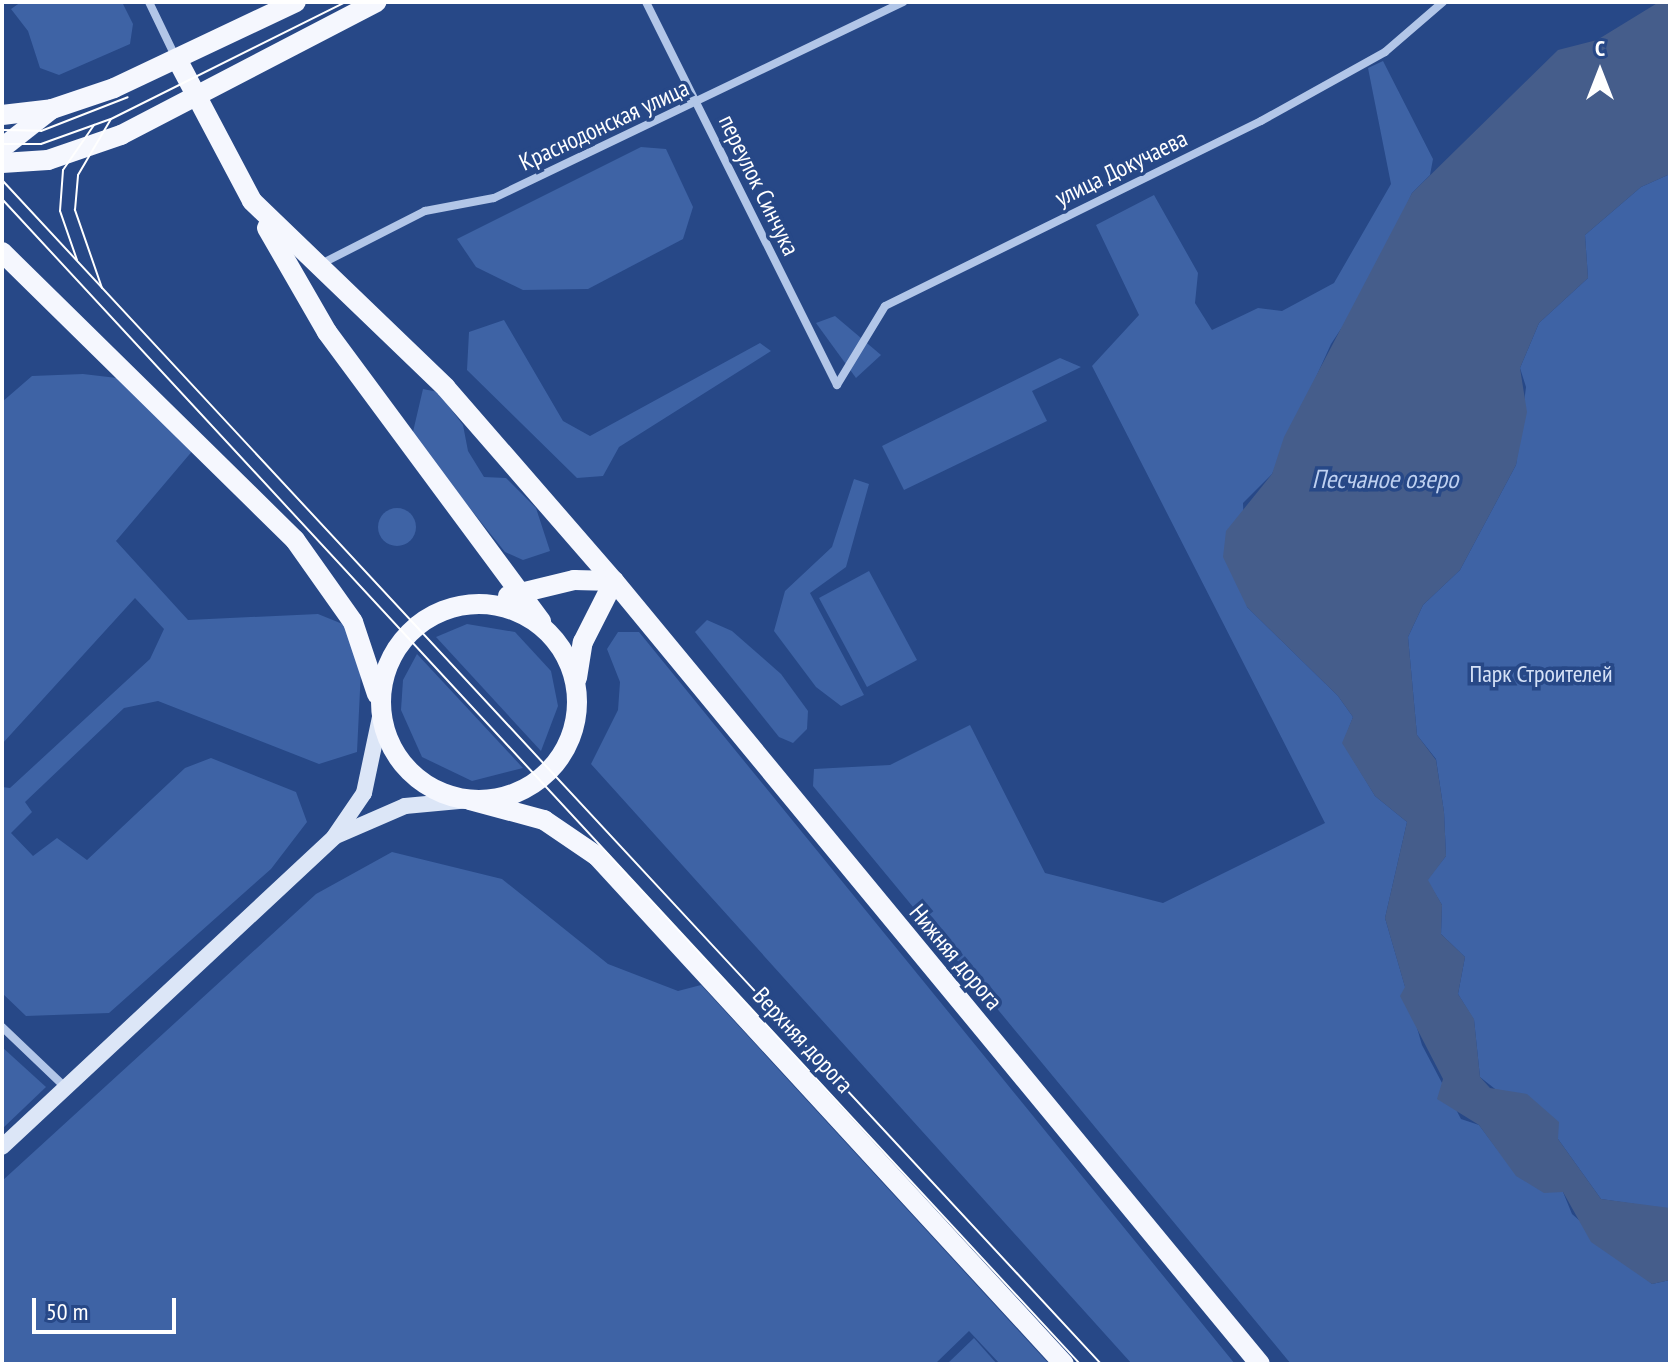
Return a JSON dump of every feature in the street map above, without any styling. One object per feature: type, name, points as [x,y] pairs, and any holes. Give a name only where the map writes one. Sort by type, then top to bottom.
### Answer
[{"type":"main road","points":[[2,115],[52,109],[178,61],[296,2]]},
{"type":"main road","points":[[2,163],[48,160],[96,144],[193,91],[376,2]]},
{"type":"main road","points":[[178,61],[252,201],[327,332],[555,640],[576,686]]},
{"type":"main road","points":[[2,148],[52,109]]},
{"type":"main road","name":"Нижняя дорога","points":[[252,201],[316,267],[446,388],[614,581],[1260,1364]]},
{"type":"main road","points":[[2,252],[188,429],[324,575],[365,644],[381,712],[408,770],[438,791],[470,800]]},
{"type":"main road","points":[[2,1147],[334,837],[364,793],[381,712],[385,675],[404,639],[443,611],[574,580],[614,581],[583,642],[571,736],[555,765],[516,793],[405,806],[334,837]]},
{"type":"main road","points":[[478,604],[524,615],[555,640]]},
{"type":"main road","name":"Верхняя дорога","points":[[470,800],[544,820],[597,856],[1064,1364]]},
{"type":"street","points":[[149,2],[178,61]]},
{"type":"street","name":"переулок Синчука","points":[[646,2],[837,385]]},
{"type":"street","name":"Краснодонская улица","points":[[316,267],[425,211],[494,198],[697,104],[903,2]]},
{"type":"street","name":"улица Докучаева","points":[[837,385],[885,306],[1261,121],[1385,52],[1443,2]]},
{"type":"street","points":[[2,1027],[65,1087]]},
{"type":"green space","points":[[21,2],[122,2],[133,24],[130,44],[59,75],[40,68],[28,31],[11,9]]},
{"type":"green space","points":[[1383,61],[1433,159],[1430,175],[1412,193],[1370,285],[1331,344],[1272,474],[1243,503],[1247,607],[1338,696],[1353,717],[1343,743],[1375,796],[1407,822],[1385,918],[1422,1045],[1461,1119],[1479,1125],[1497,1149],[1563,1192],[1572,1214],[1652,1284],[1670,1280],[1670,1364],[1291,1364],[813,786],[814,769],[890,765],[970,725],[1045,873],[1163,903],[1325,823],[1092,366],[1139,315],[1096,225],[1154,195],[1198,273],[1195,303],[1212,330],[1258,308],[1282,311],[1334,283],[1391,184],[1368,68]]},
{"type":"green space","points":[[641,147],[666,149],[693,207],[683,239],[588,289],[523,290],[476,267],[457,239]]},
{"type":"green space","name":"Парк Строителей","points":[[1670,174],[1668,1209],[1601,1199],[1558,1139],[1480,1077],[1474,1020],[1458,994],[1465,957],[1441,934],[1442,905],[1427,880],[1446,856],[1444,812],[1436,759],[1417,735],[1408,637],[1423,605],[1460,570],[1516,465],[1526,387],[1520,368],[1539,323],[1588,278],[1585,235],[1641,187]]},
{"type":"green space","points":[[835,316],[881,355],[856,378],[816,323]]},
{"type":"green space","points":[[504,320],[563,421],[590,436],[760,343],[771,351],[619,447],[603,476],[577,478],[467,370],[469,332]]},
{"type":"green space","points":[[1060,358],[1081,367],[1032,391],[1047,421],[904,490],[882,446]]},
{"type":"green space","points":[[83,374],[117,378],[194,449],[116,541],[188,620],[318,614],[345,625],[361,670],[357,752],[319,764],[158,701],[124,708],[25,802],[32,812],[11,833],[33,856],[57,838],[87,860],[185,768],[211,758],[296,792],[307,822],[271,869],[109,1013],[26,1016],[2,993],[2,787],[10,788],[150,659],[164,629],[135,598],[2,744],[2,402],[32,376]]},
{"type":"green space","points":[[423,389],[438,392],[463,425],[468,451],[484,477],[506,478],[536,508],[550,551],[523,560],[505,552],[412,436]]},
{"type":"green space","points":[[854,479],[869,484],[846,567],[810,593],[864,695],[841,706],[816,687],[774,631],[785,591],[832,547]]},
{"type":"green space","points":[[397,508],[411,513],[416,527],[411,541],[397,546],[383,541],[378,527],[383,513]]},
{"type":"green space","points":[[869,571],[917,660],[867,687],[819,598]]},
{"type":"green space","points":[[707,620],[732,631],[781,674],[808,711],[807,729],[793,743],[779,737],[695,632]]},
{"type":"green space","points":[[467,624],[515,632],[551,671],[558,706],[541,751],[436,637]]},
{"type":"green space","points":[[618,632],[639,632],[1235,1364],[1132,1364],[591,764],[618,710],[620,682],[607,649]]},
{"type":"green space","points":[[417,654],[523,768],[472,781],[422,757],[401,710],[403,680]]},
{"type":"green space","points":[[392,852],[502,879],[608,964],[678,991],[701,985],[1049,1364],[1000,1364],[969,1331],[935,1364],[2,1364],[2,1181],[316,894]]},
{"type":"green space","points":[[2,1047],[46,1087],[2,1129]]},
{"type":"green space","points":[[974,1338],[997,1364],[947,1364]]},
{"type":"water","name":"Песчаное озеро","points":[[1659,2],[1670,2],[1670,174],[1641,187],[1585,235],[1588,278],[1539,323],[1520,368],[1527,412],[1516,465],[1460,570],[1423,605],[1408,637],[1417,735],[1436,760],[1444,812],[1446,856],[1428,880],[1442,905],[1441,934],[1465,957],[1458,994],[1474,1019],[1480,1077],[1490,1088],[1527,1094],[1559,1122],[1558,1139],[1601,1199],[1670,1208],[1670,1280],[1652,1284],[1591,1242],[1563,1192],[1544,1193],[1516,1176],[1479,1125],[1437,1099],[1443,1079],[1400,996],[1405,987],[1385,918],[1407,822],[1375,796],[1342,743],[1353,717],[1338,696],[1247,607],[1223,557],[1226,531],[1272,474],[1284,437],[1412,193],[1558,50],[1597,40]]},
{"type":"tram line","points":[[2,144],[41,144],[111,119],[346,2]]},
{"type":"tram line","points":[[2,130],[41,131],[128,97]]},
{"type":"tram line","points":[[102,288],[75,210],[78,175],[111,119]]},
{"type":"tram line","points":[[77,260],[60,211],[63,170],[94,125]]},
{"type":"tram line","points":[[2,180],[1101,1364]]},
{"type":"tram line","points":[[2,199],[1080,1364]]}]
